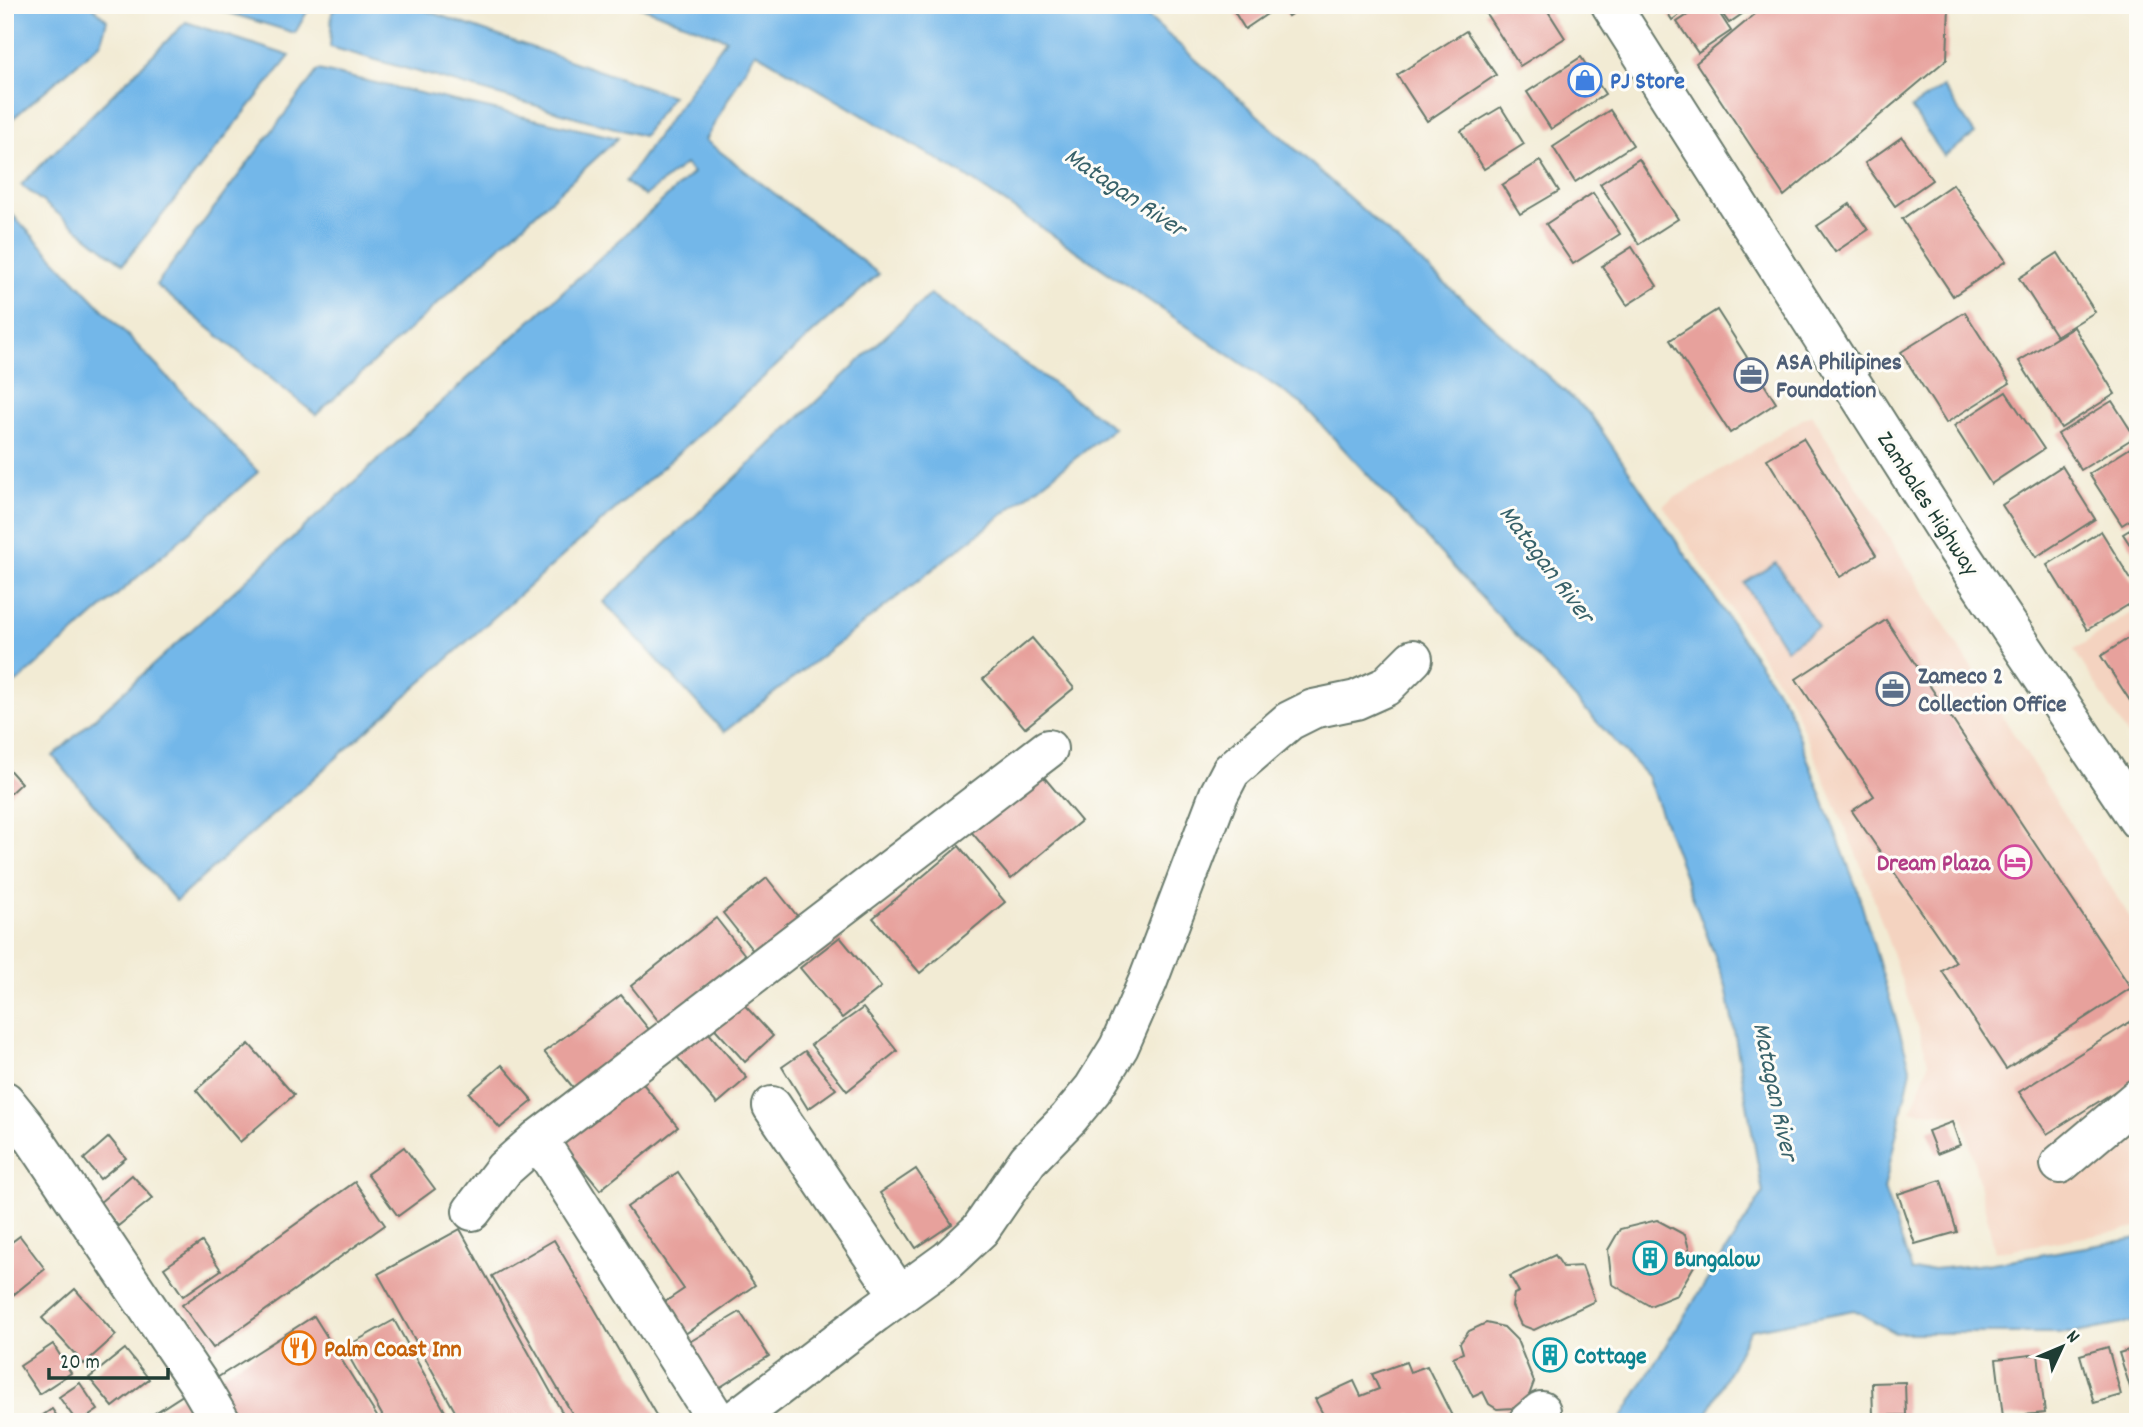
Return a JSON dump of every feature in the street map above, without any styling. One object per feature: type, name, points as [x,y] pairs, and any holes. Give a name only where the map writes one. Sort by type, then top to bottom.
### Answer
[{"type":"street","name":"Zambales Highway","points":[[1611,5],[1956,549],[2138,820]]},
{"type":"street","points":[[732,1422],[948,1260],[980,1230],[1028,1160],[1068,1119],[1093,1088],[1119,1047],[1148,981],[1219,794],[1231,771],[1289,721],[1313,709],[1356,700],[1385,687],[1413,659]]},
{"type":"street","points":[[472,1211],[504,1169],[538,1139],[1048,749]]},
{"type":"street","points":[[2060,1164],[2138,1098]]},
{"type":"street","points":[[5,1101],[34,1139],[197,1381],[221,1422]]},
{"type":"street","points":[[772,1106],[899,1295]]},
{"type":"street","points":[[538,1139],[718,1422]]},
{"type":"shaded area","points":[[1811,414],[2138,930],[2138,1228],[1995,1252],[1963,1115],[1911,1111],[1929,1062],[1868,882],[1792,703],[1663,505]]},
{"type":"shaded area","points":[[2138,608],[2138,752],[2074,650]]},
{"type":"water","points":[[5,5],[91,5],[107,20],[101,43],[5,125]]},
{"type":"water","points":[[203,5],[311,5],[295,33]]},
{"type":"water","points":[[340,5],[410,5],[672,96],[643,136],[330,47],[332,12]]},
{"type":"water","name":"Matagan River","points":[[636,5],[1135,5],[1591,415],[1787,705],[1856,886],[1911,1070],[1884,1189],[1912,1271],[1987,1264],[2138,1238],[2138,1321],[2076,1333],[1895,1333],[1854,1310],[1750,1330],[1703,1422],[1619,1422],[1763,1193],[1726,986],[1647,776],[1303,405],[964,175],[755,52],[705,140],[879,274],[176,901],[53,756],[693,173],[685,164],[645,196],[625,182],[726,39]]},
{"type":"water","points":[[186,22],[290,56],[123,264],[21,185]]},
{"type":"water","points":[[318,70],[618,138],[316,415],[156,285]]},
{"type":"water","points":[[1943,87],[1975,134],[1944,156],[1911,108]]},
{"type":"water","points":[[5,207],[258,472],[16,683],[8,674],[5,676]]},
{"type":"water","points":[[930,294],[1114,428],[724,732],[604,602]]},
{"type":"water","points":[[1776,563],[1818,627],[1786,649],[1744,583]]},
{"type":"building","points":[[1230,5],[1270,5],[1273,10],[1245,29]]},
{"type":"building","points":[[1281,5],[1305,5],[1288,16]]},
{"type":"building","points":[[1495,5],[1544,5],[1565,38],[1520,66],[1485,12]]},
{"type":"building","points":[[1663,5],[1694,5],[1672,20]]},
{"type":"building","points":[[1703,5],[1714,5],[1731,31],[1698,53],[1677,22]]},
{"type":"building","points":[[1716,5],[1755,5],[1729,23]]},
{"type":"building","points":[[1766,5],[1949,5],[1947,59],[1784,196],[1696,63]]},
{"type":"building","points":[[1466,31],[1496,75],[1427,121],[1397,75]]},
{"type":"building","points":[[1581,57],[1605,94],[1551,129],[1527,92]]},
{"type":"building","points":[[1501,107],[1524,144],[1484,169],[1461,131]]},
{"type":"building","points":[[1610,110],[1633,145],[1575,182],[1553,147]]},
{"type":"building","points":[[1902,137],[1932,180],[1895,206],[1865,163]]},
{"type":"building","points":[[1639,159],[1678,219],[1639,244],[1600,184]]},
{"type":"building","points":[[1540,161],[1559,191],[1520,214],[1502,185]]},
{"type":"building","points":[[1953,184],[2006,261],[1953,296],[1902,219]]},
{"type":"building","points":[[1593,193],[1620,234],[1573,264],[1546,224]]},
{"type":"building","points":[[1850,204],[1868,230],[1835,252],[1817,226]]},
{"type":"building","points":[[1632,247],[1657,286],[1627,305],[1602,266]]},
{"type":"building","points":[[2058,253],[2095,312],[2056,336],[2019,278]]},
{"type":"building","points":[[1717,310],[1776,403],[1730,433],[1670,340]]},
{"type":"building","points":[[1965,312],[2010,383],[1946,423],[1901,352]]},
{"type":"building","points":[[2074,327],[2115,394],[2061,428],[2019,361]]},
{"type":"building","points":[[2006,392],[2044,449],[1991,484],[1954,426]]},
{"type":"building","points":[[2112,401],[2135,437],[2081,470],[2058,434]]},
{"type":"building","points":[[1803,438],[1876,555],[1840,577],[1767,459]]},
{"type":"building","points":[[2138,443],[2138,515],[2122,525],[2089,474]]},
{"type":"building","points":[[2062,466],[2095,519],[2036,557],[2002,505]]},
{"type":"building","points":[[2138,525],[2138,557],[2123,534]]},
{"type":"building","points":[[2101,531],[2138,591],[2138,599],[2087,630],[2047,565]]},
{"type":"building","points":[[1886,620],[2131,988],[2006,1069],[1942,971],[1956,962],[1852,811],[1874,796],[1796,679]]},
{"type":"building","points":[[2138,632],[2138,713],[2101,656]]},
{"type":"building","points":[[1032,638],[1074,688],[1025,728],[983,679]]},
{"type":"building","points":[[5,765],[21,783],[5,798]]},
{"type":"building","points":[[1038,770],[1081,821],[1011,879],[968,828]]},
{"type":"building","points":[[959,846],[1005,902],[920,973],[873,918]]},
{"type":"building","points":[[767,878],[806,927],[762,962],[723,913]]},
{"type":"building","points":[[716,918],[745,955],[660,1023],[631,986]]},
{"type":"building","points":[[840,937],[881,987],[842,1018],[800,968]]},
{"type":"building","points":[[621,995],[656,1038],[581,1097],[544,1052]]},
{"type":"building","points":[[737,997],[773,1036],[745,1062],[709,1022]]},
{"type":"building","points":[[863,1008],[897,1051],[847,1091],[811,1045]]},
{"type":"building","points":[[2138,1017],[2138,1077],[2047,1134],[2019,1092]]},
{"type":"building","points":[[702,1025],[747,1078],[717,1104],[672,1051]]},
{"type":"building","points":[[249,1044],[294,1095],[240,1142],[196,1090]]},
{"type":"building","points":[[805,1051],[836,1089],[808,1109],[782,1067]]},
{"type":"building","points":[[502,1065],[533,1101],[500,1128],[469,1093]]},
{"type":"building","points":[[640,1080],[678,1127],[600,1190],[562,1143]]},
{"type":"building","points":[[1952,1122],[1960,1145],[1937,1154],[1928,1131]]},
{"type":"building","points":[[109,1137],[126,1158],[100,1179],[84,1159]]},
{"type":"building","points":[[404,1147],[435,1189],[398,1216],[367,1174]]},
{"type":"building","points":[[916,1169],[952,1224],[916,1248],[880,1193]]},
{"type":"building","points":[[678,1172],[755,1285],[678,1339],[656,1308],[684,1289],[627,1207]]},
{"type":"building","points":[[132,1175],[153,1198],[118,1226],[99,1203]]},
{"type":"building","points":[[1941,1180],[1957,1232],[1915,1244],[1898,1194]]},
{"type":"building","points":[[355,1182],[385,1225],[213,1348],[182,1305]]},
{"type":"building","name":"Bungalow","points":[[1657,1220],[1685,1235],[1694,1266],[1677,1295],[1650,1306],[1612,1284],[1608,1250],[1620,1229]]},
{"type":"building","points":[[460,1229],[563,1414],[549,1422],[461,1422],[378,1274]]},
{"type":"building","points":[[20,1236],[45,1269],[13,1295],[5,1285],[5,1247]]},
{"type":"building","points":[[554,1240],[660,1422],[577,1422],[492,1276]]},
{"type":"building","points":[[202,1242],[221,1270],[183,1296],[164,1268]]},
{"type":"building","points":[[1555,1255],[1563,1267],[1582,1266],[1595,1301],[1534,1330],[1521,1325],[1512,1306],[1514,1294],[1519,1292],[1510,1276]]},
{"type":"building","points":[[75,1289],[116,1335],[84,1364],[42,1318]]},
{"type":"building","points":[[740,1312],[769,1356],[714,1391],[686,1344]]},
{"type":"building","name":"Palm Coast Inn","points":[[314,1316],[378,1418],[373,1422],[237,1422],[212,1381]]},
{"type":"building","points":[[394,1320],[451,1422],[386,1422],[344,1348]]},
{"type":"building","points":[[1486,1323],[1504,1327],[1517,1340],[1534,1382],[1528,1398],[1514,1408],[1497,1409],[1489,1404],[1483,1392],[1473,1397],[1453,1357],[1463,1353],[1460,1343],[1469,1331]]},
{"type":"building","name":"Cottage","points":[[1551,1343],[1562,1352],[1558,1362],[1548,1366],[1539,1357],[1541,1347]]},
{"type":"building","points":[[53,1344],[71,1373],[39,1394],[20,1366]]},
{"type":"building","points":[[2108,1347],[2121,1395],[2094,1403],[2080,1355]]},
{"type":"building","points":[[2138,1347],[2138,1388],[2131,1390],[2119,1353]]},
{"type":"building","points":[[125,1349],[149,1379],[113,1407],[89,1378]]},
{"type":"building","points":[[2038,1354],[2045,1413],[2003,1417],[1996,1359]]},
{"type":"building","points":[[1406,1362],[1410,1372],[1427,1366],[1455,1422],[1416,1422],[1412,1414],[1399,1420],[1400,1422],[1327,1422],[1315,1399],[1354,1381],[1361,1396],[1379,1389],[1372,1374]]},
{"type":"building","points":[[1905,1382],[1906,1415],[1873,1416],[1872,1383]]},
{"type":"building","points":[[80,1383],[98,1410],[77,1422],[59,1397]]},
{"type":"building","points":[[183,1395],[200,1422],[141,1422]]},
{"type":"building","points":[[52,1409],[61,1422],[33,1422]]},
{"type":"place","name":"PJ Store","points":[[1585,80]]},
{"type":"place","name":"ASA Philipines Foundation","points":[[1751,375]]},
{"type":"place","name":"Zameco 2 Collection Office","points":[[1893,689]]},
{"type":"place","name":"Dream Plaza","points":[[2015,862]]},
{"type":"place","name":"Bungalow","points":[[1650,1258]]},
{"type":"place","name":"Palm Coast Inn","points":[[299,1348]]},
{"type":"place","name":"Cottage","points":[[1550,1355]]}]
